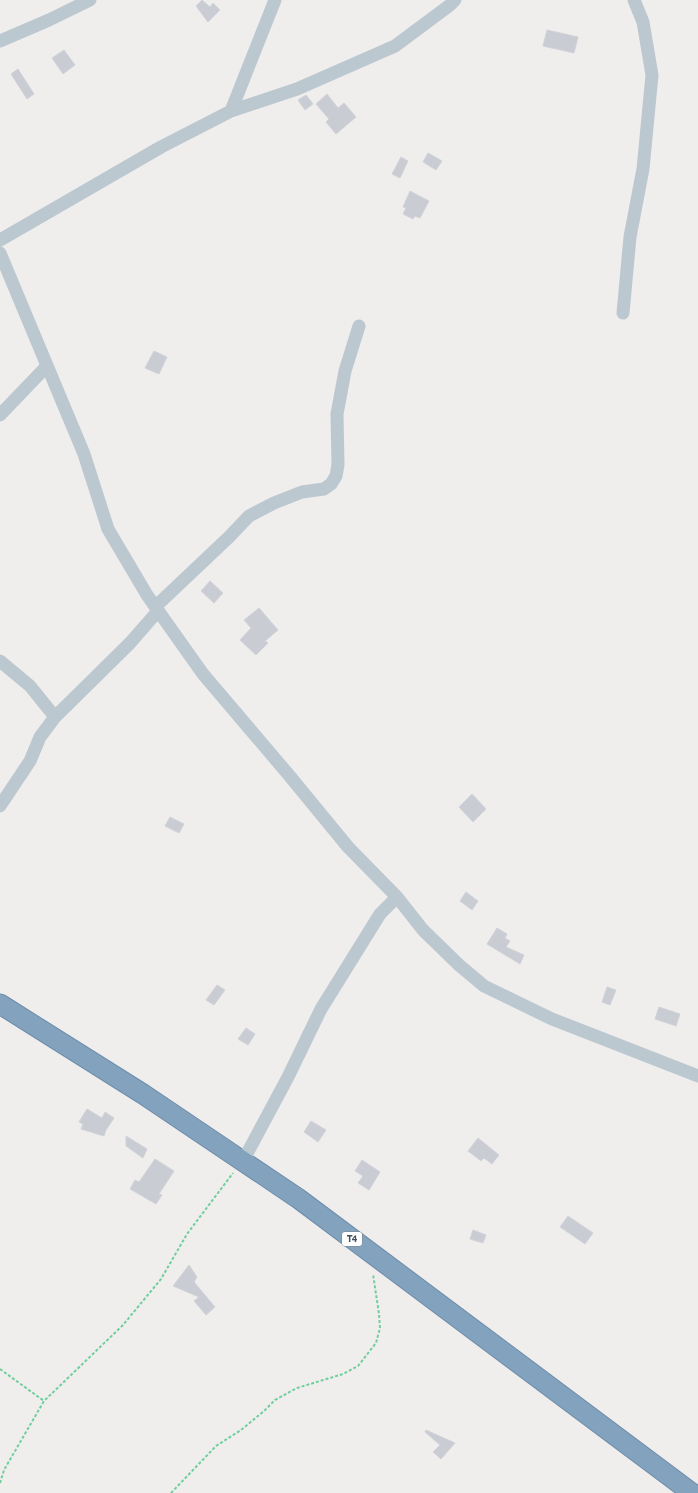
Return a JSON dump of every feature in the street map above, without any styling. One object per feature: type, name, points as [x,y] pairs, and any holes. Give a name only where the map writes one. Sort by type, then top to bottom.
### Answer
[{"type":"highway","name":"T4","points":[[0,1004],[143,1094],[299,1199],[692,1493]]},
{"type":"street","points":[[0,41],[49,20],[90,0]]},
{"type":"street","points":[[231,111],[275,0]]},
{"type":"street","points":[[0,240],[161,147],[231,111],[297,89],[395,46],[455,0]]},
{"type":"street","points":[[623,313],[630,237],[643,169],[652,75],[643,22],[634,0]]},
{"type":"street","points":[[0,253],[46,367],[84,454],[108,529],[147,595],[203,674],[348,847],[397,897],[423,930],[459,965],[484,986],[552,1018],[698,1076]]},
{"type":"street","points":[[0,806],[30,761],[40,737],[55,716],[130,643],[157,609],[249,516],[274,503],[302,492],[324,489],[332,484],[336,476],[338,465],[337,414],[345,371],[359,326]]},
{"type":"street","points":[[0,415],[46,367]]},
{"type":"street","points":[[0,661],[30,686],[55,716]]},
{"type":"street","points":[[243,1161],[288,1077],[321,1009],[380,914],[397,897]]},
{"type":"path","points":[[0,1483],[4,1470],[44,1401],[123,1325],[162,1279],[187,1234],[243,1161]]},
{"type":"path","points":[[171,1493],[216,1446],[241,1430],[275,1400],[297,1388],[343,1374],[358,1366],[372,1349],[376,1343],[380,1328],[374,1275],[365,1248]]},
{"type":"path","points":[[0,1369],[44,1401]]},
{"type":"building","points":[[202,0],[210,7],[213,3],[220,10],[208,22],[196,6]]},
{"type":"building","points":[[547,30],[578,37],[574,53],[543,46]]},
{"type":"building","points":[[64,50],[75,65],[63,74],[52,58]]},
{"type":"building","points":[[18,69],[34,94],[27,99],[11,74]]},
{"type":"building","points":[[327,94],[338,108],[344,103],[356,117],[336,134],[326,122],[329,119],[316,104]]},
{"type":"building","points":[[306,95],[313,104],[305,110],[298,100]]},
{"type":"building","points":[[428,153],[442,161],[436,170],[423,162]]},
{"type":"building","points":[[401,157],[408,161],[400,178],[392,174]]},
{"type":"building","points":[[410,191],[429,201],[420,218],[415,216],[413,219],[403,214],[406,208],[403,207]]},
{"type":"building","points":[[154,351],[167,357],[159,374],[145,368]]},
{"type":"building","points":[[210,581],[223,593],[214,603],[201,591]]},
{"type":"building","points":[[259,608],[278,630],[265,641],[268,643],[256,655],[240,640],[251,628],[244,620]]},
{"type":"building","points":[[472,794],[486,809],[473,822],[459,807]]},
{"type":"building","points":[[170,817],[184,824],[179,833],[165,826]]},
{"type":"building","points":[[466,892],[478,901],[472,910],[460,901]]},
{"type":"building","points":[[497,928],[507,934],[505,938],[510,941],[506,947],[524,955],[520,964],[487,944]]},
{"type":"building","points":[[217,985],[225,990],[214,1005],[206,1000]]},
{"type":"building","points":[[607,987],[616,990],[610,1005],[602,1002]]},
{"type":"building","points":[[659,1007],[680,1014],[676,1026],[655,1019]]},
{"type":"building","points":[[246,1028],[255,1034],[248,1045],[238,1039]]},
{"type":"building","points":[[87,1109],[102,1118],[105,1112],[114,1118],[104,1136],[81,1129],[83,1124],[79,1122]]},
{"type":"building","points":[[311,1121],[326,1130],[318,1142],[304,1132]]},
{"type":"building","points":[[126,1136],[147,1149],[143,1158],[126,1146]]},
{"type":"building","points":[[478,1138],[499,1155],[492,1164],[484,1158],[481,1161],[468,1151]]},
{"type":"building","points":[[155,1159],[174,1171],[159,1194],[162,1195],[156,1204],[130,1189],[135,1180],[139,1182]]},
{"type":"building","points":[[362,1160],[380,1172],[369,1190],[358,1183],[363,1176],[355,1171]]},
{"type":"building","points":[[568,1216],[593,1233],[585,1244],[560,1227]]},
{"type":"building","points":[[473,1230],[486,1235],[483,1243],[470,1239]]},
{"type":"building","points":[[189,1265],[197,1277],[194,1282],[215,1307],[206,1315],[194,1301],[199,1297],[173,1286]]},
{"type":"building","points":[[426,1430],[455,1443],[441,1459],[433,1452],[440,1445],[425,1432]]}]
